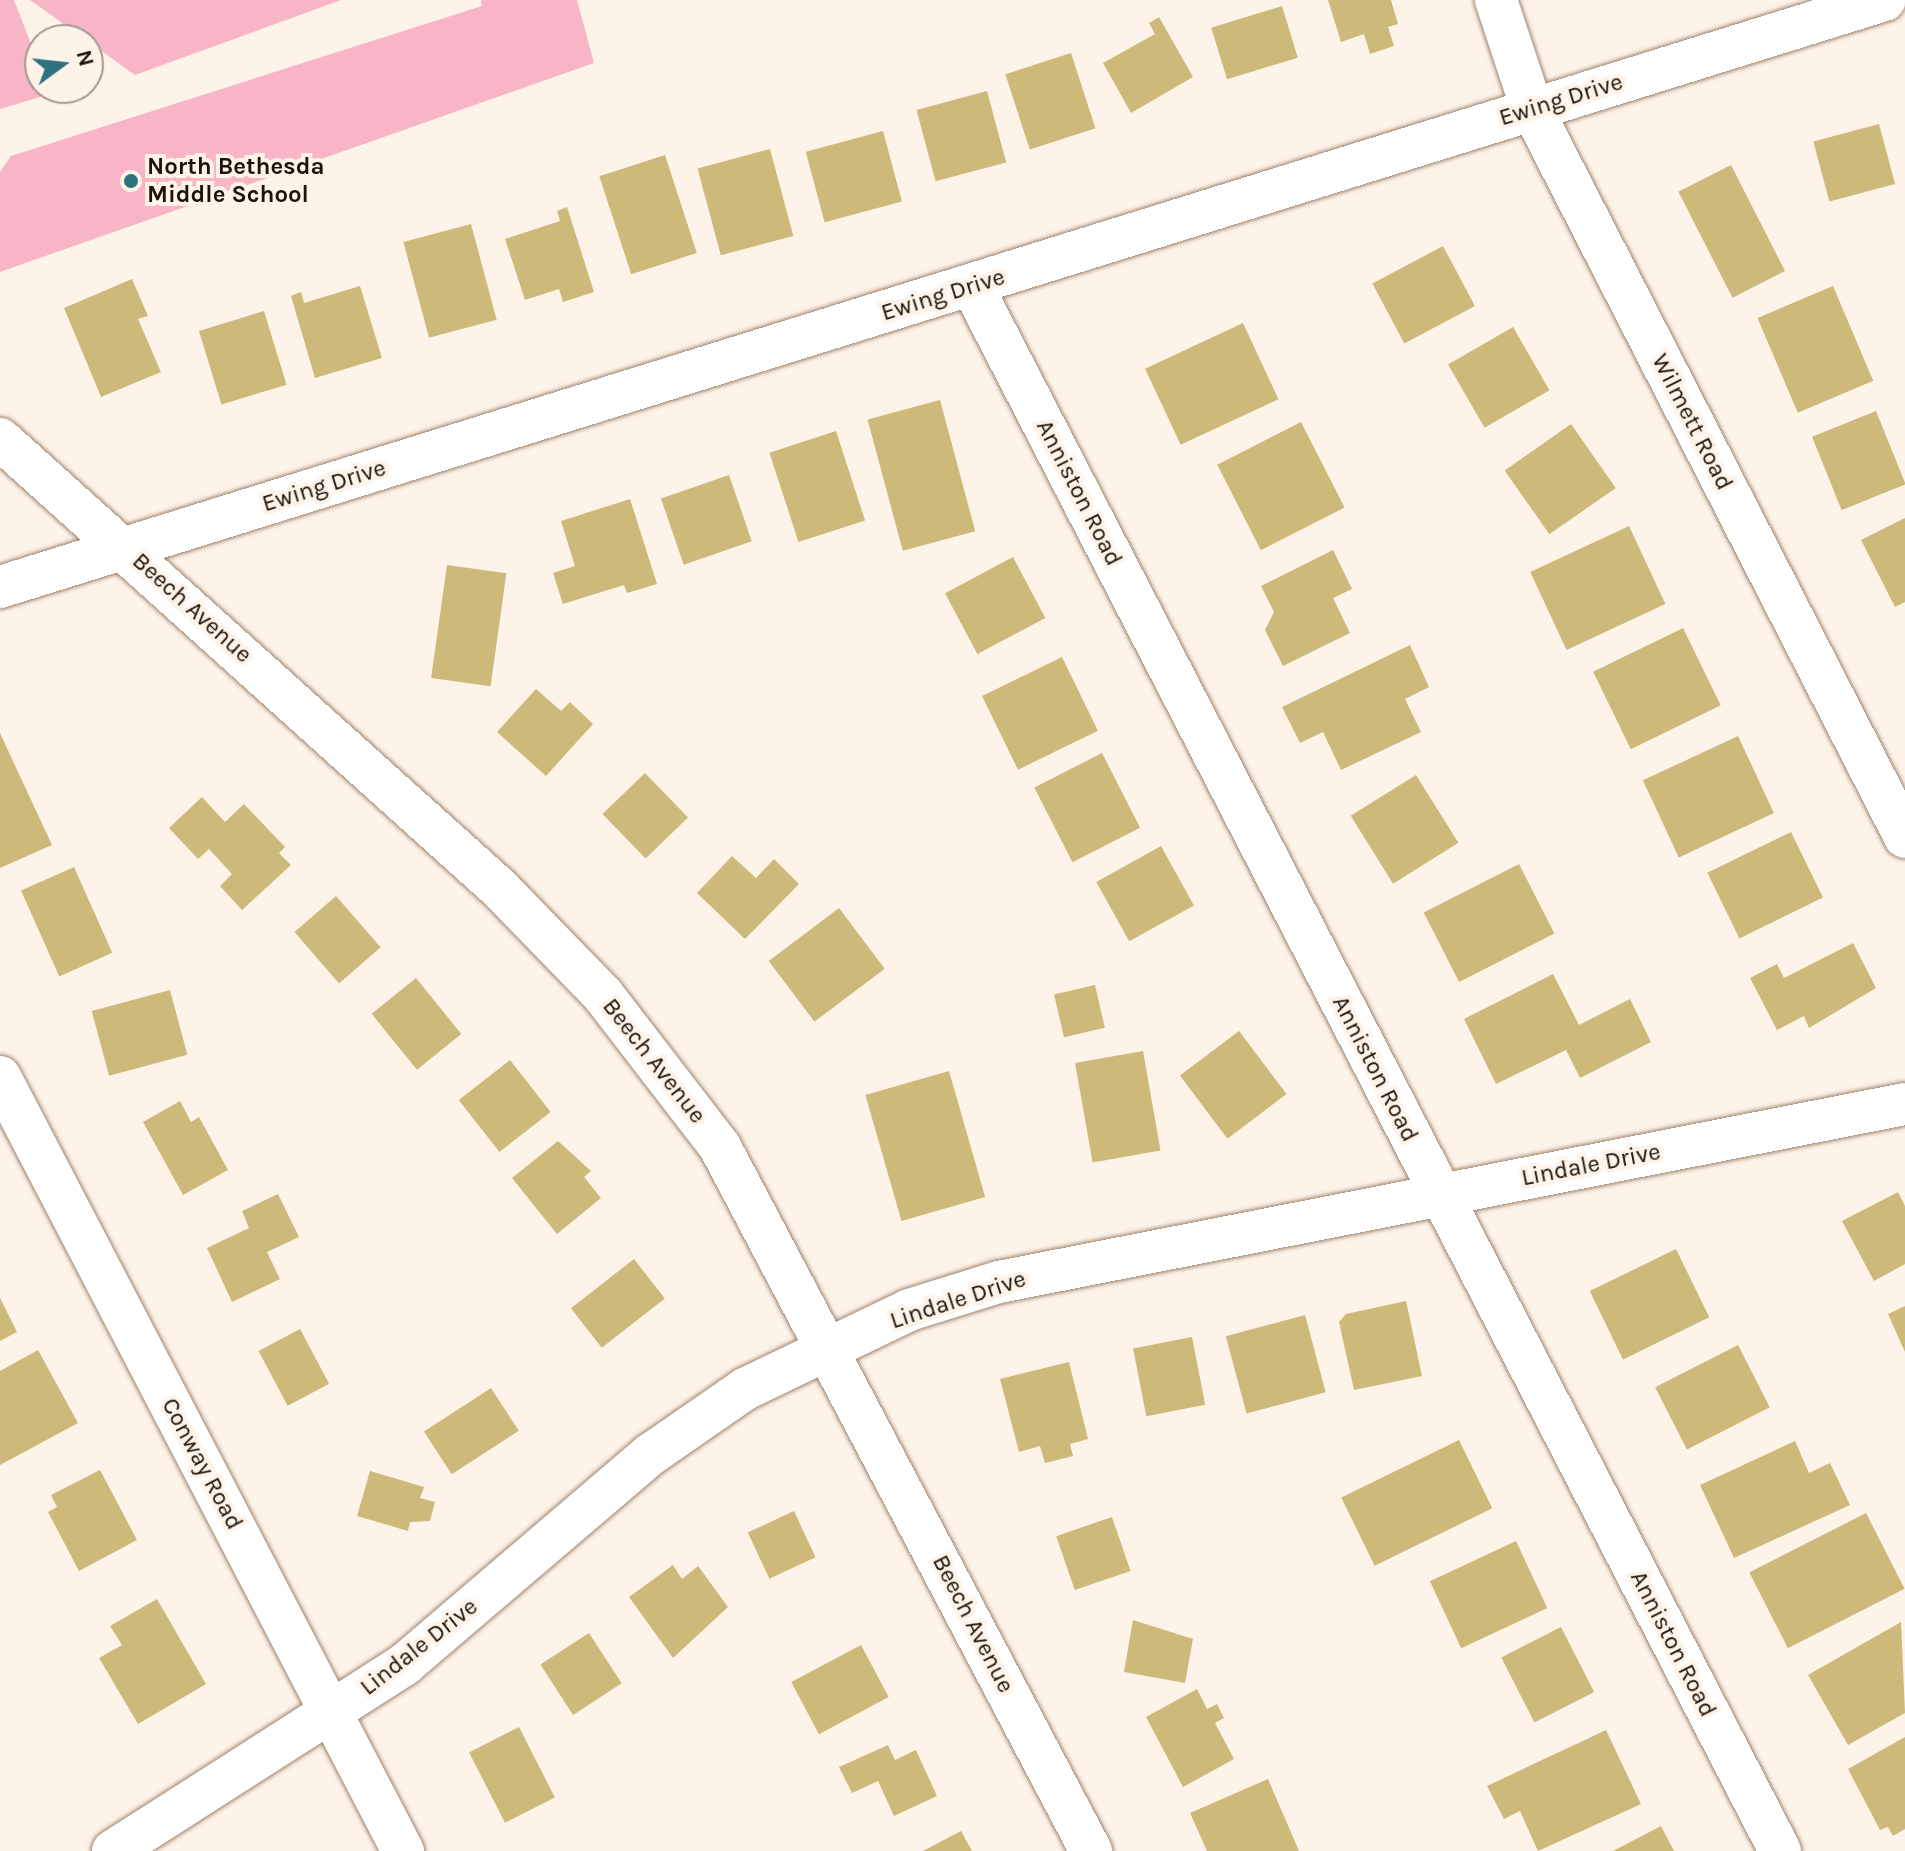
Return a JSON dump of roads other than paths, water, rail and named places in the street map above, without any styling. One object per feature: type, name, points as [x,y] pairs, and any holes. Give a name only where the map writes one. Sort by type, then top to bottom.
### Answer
[{"type":"street","name":"Wilmett Road","points":[[1496,0],[1532,109],[1905,837]]},
{"type":"street","name":"Ewing Drive","points":[[0,587],[1885,0]]},
{"type":"street","name":"Anniston Road","points":[[972,286],[1780,1851]]},
{"type":"street","name":"Beech Avenue","points":[[0,439],[126,547],[499,888],[603,995],[720,1147],[830,1349],[1091,1851]]},
{"type":"street","name":"Conway Road","points":[[0,1077],[403,1851]]},
{"type":"street","name":"Lindale Drive","points":[[113,1851],[405,1664],[651,1454],[745,1389],[909,1310],[999,1282],[1905,1104]]},
{"type":"place","name":"North Bethesda Middle School","points":[[131,181]]}]
